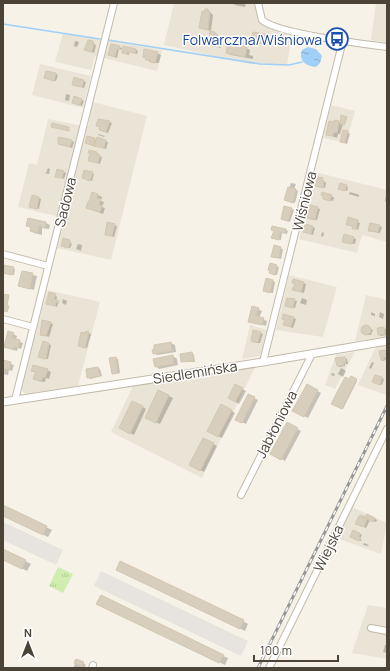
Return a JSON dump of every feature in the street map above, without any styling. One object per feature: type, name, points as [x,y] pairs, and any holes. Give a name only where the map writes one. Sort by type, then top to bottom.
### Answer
[{"type":"street","name":"Sadowa","points":[[15,400],[114,3]]},
{"type":"street","points":[[258,3],[262,20],[270,24],[298,32],[387,48]]},
{"type":"street","name":"Wiśniowa","points":[[263,362],[343,40]]},
{"type":"street","points":[[3,254],[48,266]]},
{"type":"street","points":[[3,319],[33,327]]},
{"type":"street","name":"Siedlemińska","points":[[3,402],[263,362],[387,341]]},
{"type":"street","name":"Jabłoniowa","points":[[241,495],[312,354]]},
{"type":"street","name":"Wiejska","points":[[269,668],[387,429]]},
{"type":"street","points":[[371,628],[387,631]]},
{"type":"shaded area","points":[[174,3],[255,3],[260,20],[267,27],[292,36],[287,65],[250,64],[164,45]]},
{"type":"shaded area","points":[[376,3],[387,3],[387,43],[371,40]]},
{"type":"shaded area","points":[[63,33],[162,50],[157,71],[95,56],[91,70],[55,62]]},
{"type":"shaded area","points":[[40,64],[91,76],[83,108],[32,95]]},
{"type":"shaded area","points":[[93,102],[147,116],[111,260],[57,248],[64,218],[18,207],[29,163],[37,165],[48,119],[88,127]]},
{"type":"shaded area","points":[[331,105],[355,111],[346,143],[323,138]]},
{"type":"shaded area","points":[[315,172],[387,190],[387,242],[362,235],[357,253],[299,239]]},
{"type":"shaded area","points":[[289,275],[337,287],[323,337],[276,330]]},
{"type":"shaded area","points":[[47,290],[100,302],[78,386],[26,394],[21,390]]},
{"type":"shaded area","points":[[366,295],[387,300],[386,395],[358,385],[380,338],[355,341]]},
{"type":"shaded area","points":[[250,325],[267,330],[261,356],[242,359]]},
{"type":"shaded area","points":[[355,352],[335,389],[325,385],[336,355]]},
{"type":"shaded area","points":[[255,367],[202,478],[111,432],[133,386]]},
{"type":"shaded area","points":[[352,507],[387,523],[381,554],[336,538]]},
{"type":"shaded area","points":[[3,522],[63,550],[56,565],[3,540]]},
{"type":"shaded area","points":[[101,571],[248,641],[241,656],[94,586]]},
{"type":"shaded area","points":[[368,605],[387,608],[387,659],[352,653]]},
{"type":"green space","points":[[58,567],[73,574],[63,593],[49,586]]},
{"type":"water","points":[[308,47],[316,49],[322,56],[320,63],[316,67],[306,64],[302,60],[302,50]]},
{"type":"building","points":[[205,9],[208,9],[208,12],[210,12],[208,30],[199,28],[202,11],[204,12]]},
{"type":"building","points":[[210,31],[215,32],[215,40],[220,41],[219,47],[208,45]]},
{"type":"building","points":[[253,32],[266,34],[265,44],[251,40]]},
{"type":"building","points":[[88,40],[93,41],[92,43],[94,44],[92,52],[84,50]]},
{"type":"building","points":[[228,43],[247,47],[245,57],[226,53]]},
{"type":"building","points":[[111,44],[120,46],[119,49],[117,49],[115,57],[108,55]]},
{"type":"building","points":[[123,46],[136,49],[135,53],[122,53]]},
{"type":"building","points":[[144,49],[158,52],[155,63],[150,62],[151,60],[145,60],[146,58],[143,57]]},
{"type":"building","points":[[46,71],[56,73],[54,81],[44,78]]},
{"type":"building","points":[[74,77],[84,80],[82,87],[72,85]]},
{"type":"building","points":[[74,96],[82,99],[80,105],[72,103]]},
{"type":"building","points":[[341,115],[347,117],[344,125],[340,124]]},
{"type":"building","points":[[98,119],[110,121],[106,132],[99,130],[100,127],[96,126]]},
{"type":"building","points":[[334,120],[339,121],[337,133],[334,132],[333,136],[326,135],[329,121],[334,122]]},
{"type":"building","points":[[52,123],[69,127],[69,131],[51,127]]},
{"type":"building","points":[[343,130],[348,131],[345,143],[340,142]]},
{"type":"building","points":[[87,136],[95,138],[94,146],[85,143]]},
{"type":"building","points":[[58,137],[72,140],[70,147],[58,144]]},
{"type":"building","points":[[97,137],[106,140],[104,148],[94,146]]},
{"type":"building","points":[[89,150],[97,152],[96,154],[100,155],[98,163],[88,161],[90,153],[88,153]]},
{"type":"building","points":[[57,169],[64,171],[62,178],[55,177]]},
{"type":"building","points":[[84,170],[93,172],[90,181],[82,178]]},
{"type":"building","points":[[318,177],[323,178],[323,188],[315,186]]},
{"type":"building","points":[[340,183],[347,185],[345,191],[338,189]]},
{"type":"building","points":[[288,187],[296,189],[293,203],[284,200]]},
{"type":"building","points":[[92,192],[98,194],[97,198],[101,199],[99,205],[102,205],[100,212],[86,208]]},
{"type":"building","points":[[322,192],[332,195],[330,201],[323,199],[323,196],[321,195]]},
{"type":"building","points":[[32,195],[39,197],[37,209],[29,207]]},
{"type":"building","points":[[310,205],[318,207],[315,220],[307,218]]},
{"type":"building","points":[[284,206],[292,208],[288,221],[281,219]]},
{"type":"building","points":[[348,217],[358,220],[356,229],[352,229],[353,226],[346,225]]},
{"type":"building","points":[[28,218],[46,222],[45,228],[39,226],[38,233],[30,231],[31,227],[26,226]]},
{"type":"building","points":[[107,222],[115,224],[112,236],[105,235]]},
{"type":"building","points":[[370,223],[380,225],[378,232],[368,231]]},
{"type":"building","points":[[305,224],[313,226],[311,234],[303,232]]},
{"type":"building","points":[[272,226],[286,229],[285,233],[280,232],[279,240],[271,238],[274,231],[271,230]]},
{"type":"building","points":[[344,234],[354,237],[352,244],[342,242]]},
{"type":"building","points":[[63,238],[70,240],[69,242],[71,242],[68,248],[61,246]]},
{"type":"building","points":[[274,245],[281,247],[279,258],[271,257]]},
{"type":"building","points":[[270,263],[277,265],[275,275],[269,273],[270,271],[268,270]]},
{"type":"building","points":[[3,265],[14,267],[12,275],[3,273]]},
{"type":"building","points":[[22,271],[33,273],[30,289],[18,286]]},
{"type":"building","points":[[266,278],[273,280],[270,293],[263,291]]},
{"type":"building","points":[[293,279],[304,282],[301,292],[292,290],[295,284],[292,283]]},
{"type":"building","points":[[49,292],[56,294],[54,299],[59,301],[58,303],[56,302],[55,306],[46,304]]},
{"type":"building","points":[[3,294],[9,295],[7,306],[9,306],[7,312],[3,311]]},
{"type":"building","points":[[287,298],[295,299],[293,308],[285,306]]},
{"type":"building","points":[[252,306],[259,308],[256,316],[264,318],[262,325],[248,322]]},
{"type":"building","points":[[283,314],[294,317],[291,327],[283,325],[285,320],[282,319]]},
{"type":"building","points":[[42,320],[51,322],[46,336],[40,335]]},
{"type":"building","points":[[366,325],[371,330],[366,335],[361,330]]},
{"type":"building","points":[[384,327],[385,334],[378,335],[377,328]]},
{"type":"building","points":[[253,330],[261,332],[258,342],[251,341]]},
{"type":"building","points":[[8,331],[14,333],[12,338],[20,340],[18,348],[14,347],[14,350],[4,347]]},
{"type":"building","points":[[86,331],[89,332],[85,348],[78,346],[81,332],[85,333]]},
{"type":"building","points":[[43,341],[49,343],[46,359],[38,357]]},
{"type":"building","points":[[171,342],[172,351],[153,354],[152,350],[154,349],[154,345]]},
{"type":"building","points":[[386,350],[387,357],[383,358],[384,360],[381,360],[379,351]]},
{"type":"building","points":[[192,352],[194,361],[181,362],[180,354]]},
{"type":"building","points":[[173,355],[174,364],[155,367],[153,359]]},
{"type":"building","points":[[116,357],[118,373],[112,374],[109,358]]},
{"type":"building","points":[[345,357],[346,363],[343,363],[344,365],[337,366],[335,358]]},
{"type":"building","points":[[3,360],[11,362],[9,370],[5,369],[4,374],[3,374]]},
{"type":"building","points":[[33,365],[48,369],[45,378],[43,377],[41,381],[33,379],[36,372],[31,371]]},
{"type":"building","points":[[98,367],[100,376],[87,378],[86,369]]},
{"type":"building","points":[[375,375],[382,377],[380,385],[372,382]]},
{"type":"building","points":[[351,376],[357,379],[342,409],[331,404],[345,377],[349,379]]},
{"type":"building","points":[[235,384],[243,388],[235,402],[228,398]]},
{"type":"building","points":[[307,384],[318,390],[304,417],[292,411]]},
{"type":"building","points":[[158,390],[169,395],[156,423],[145,418]]},
{"type":"building","points":[[248,394],[255,397],[242,423],[235,420]]},
{"type":"building","points":[[132,401],[143,406],[130,434],[119,428]]},
{"type":"building","points":[[221,404],[232,410],[218,437],[207,431]]},
{"type":"building","points":[[287,422],[298,428],[281,460],[270,454]]},
{"type":"building","points":[[203,438],[214,443],[200,471],[189,465]]},
{"type":"building","points":[[3,505],[47,526],[43,535],[3,516]]},
{"type":"building","points":[[367,514],[375,518],[373,522],[362,517],[365,517]]},
{"type":"building","points":[[361,515],[367,519],[364,527],[355,524]]},
{"type":"building","points":[[353,530],[360,533],[359,541],[350,537]]},
{"type":"building","points":[[3,549],[26,560],[22,569],[3,560]]},
{"type":"building","points":[[120,561],[244,620],[240,629],[116,570]]},
{"type":"building","points":[[101,595],[224,655],[219,663],[96,604]]},
{"type":"building","points":[[76,659],[84,662],[82,667],[74,663]]},
{"type":"waterway","points":[[3,24],[100,39]]},
{"type":"waterway","points":[[108,40],[260,64],[289,65],[302,62]]},
{"type":"railway","points":[[258,668],[387,406]]},
{"type":"place","name":"Folwarczna/Wiśniowa","points":[[337,39]]}]
